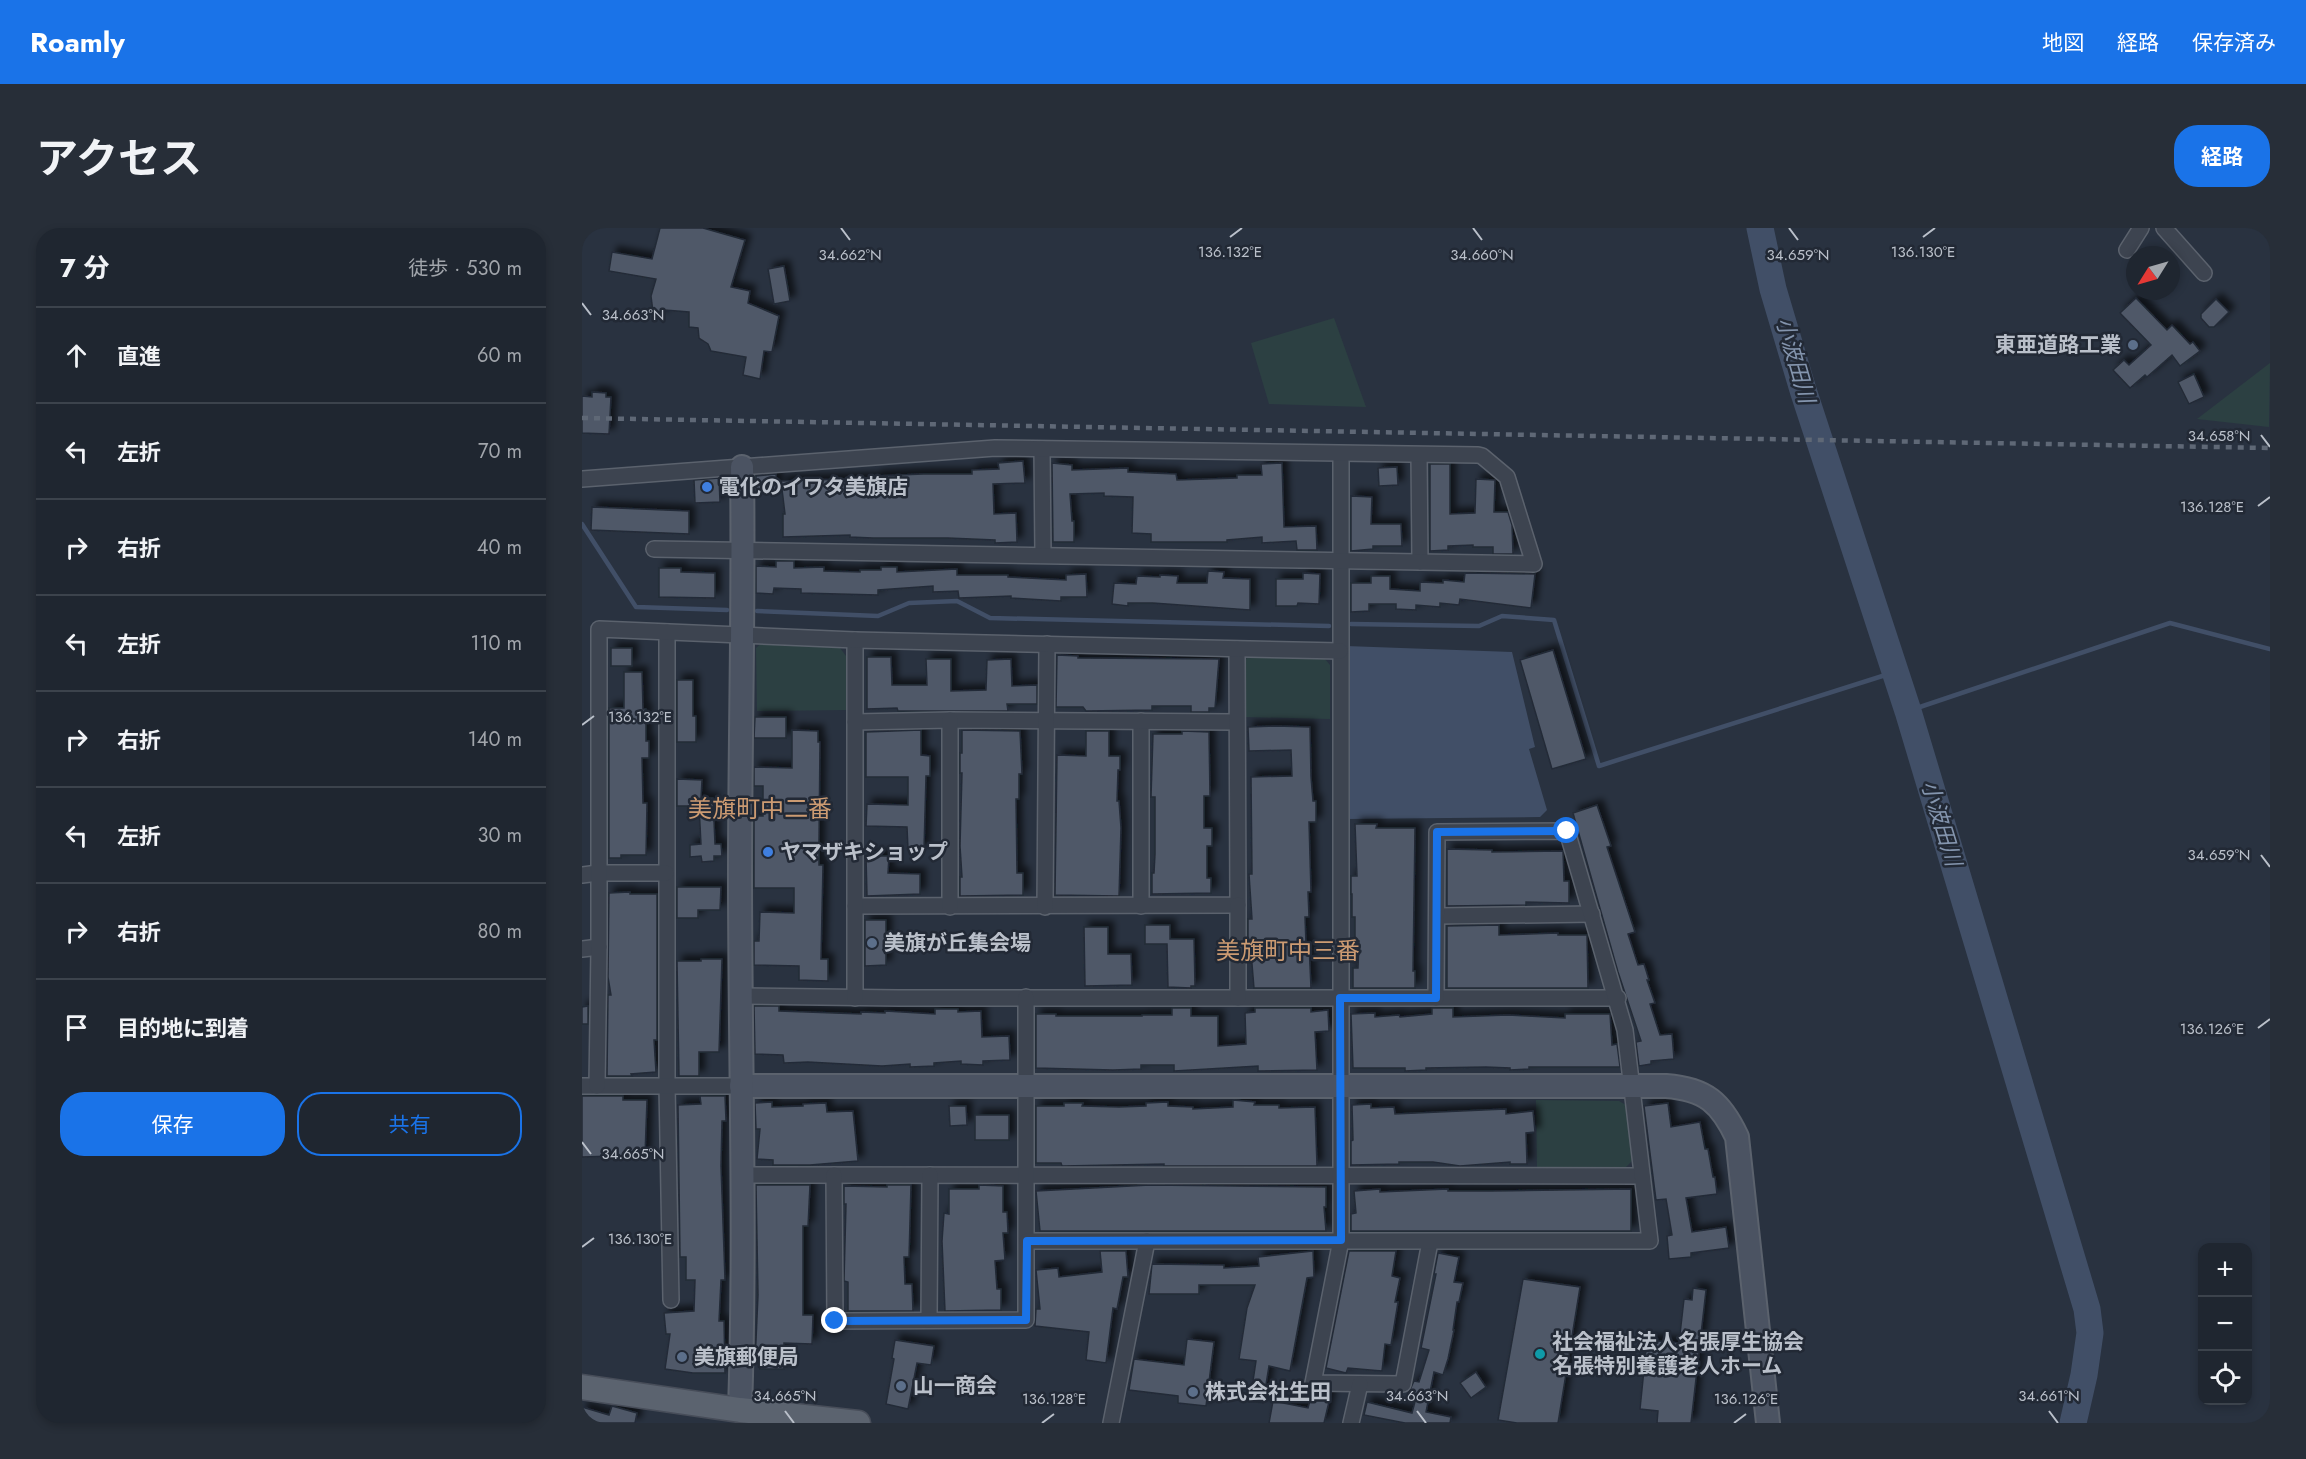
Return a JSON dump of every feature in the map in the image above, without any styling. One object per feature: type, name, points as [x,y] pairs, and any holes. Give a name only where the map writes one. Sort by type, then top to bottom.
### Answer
[{"type":"main road","points":[[582,1387],[738,1416],[858,1423]]},
{"type":"street","points":[[2130,246],[2141,228]]},
{"type":"street","points":[[2164,228],[2204,273]]},
{"type":"street","points":[[582,479],[995,448],[1482,456],[1507,477],[1534,564],[654,549]]},
{"type":"street","points":[[1042,449],[1043,555]]},
{"type":"street","points":[[1341,454],[1341,1240],[1313,1383],[1402,1384],[1430,1242]]},
{"type":"street","points":[[1419,455],[1420,562]]},
{"type":"street","points":[[738,1416],[742,1175],[740,873],[743,634],[742,467]]},
{"type":"street","points":[[1340,651],[855,640],[598,630],[599,947],[590,1086],[1680,1087],[1707,1096],[1719,1106],[1737,1137],[1767,1423]]},
{"type":"street","points":[[667,632],[667,1086],[671,1300]]},
{"type":"street","points":[[855,640],[855,998]]},
{"type":"street","points":[[1046,907],[1047,644]]},
{"type":"street","points":[[1237,649],[1238,998]]},
{"type":"street","points":[[855,722],[950,720],[1236,722]]},
{"type":"street","points":[[950,720],[950,907]]},
{"type":"street","points":[[1141,721],[1142,906]]},
{"type":"street","points":[[1027,1241],[1650,1241],[1625,1030],[1618,998],[1567,831],[1437,832],[1436,998]]},
{"type":"street","points":[[582,874],[666,873]]},
{"type":"street","points":[[855,906],[1238,905]]},
{"type":"street","points":[[1437,916],[1592,915]]},
{"type":"street","points":[[582,949],[599,947]]},
{"type":"street","points":[[741,996],[1618,998]]},
{"type":"street","points":[[834,1174],[835,1321],[1026,1320],[1026,997]]},
{"type":"street","points":[[742,1175],[1642,1176]]},
{"type":"street","points":[[929,1320],[930,1175]]},
{"type":"street","points":[[1111,1423],[1147,1241]]},
{"type":"street","points":[[1351,1423],[1360,1384]]},
{"type":"green space","points":[[1334,318],[1366,407],[1269,404],[1251,343]]},
{"type":"green space","points":[[2270,363],[2269,427],[2197,419]]},
{"type":"green space","points":[[763,642],[840,648],[846,656],[847,710],[757,711],[756,648]]},
{"type":"green space","points":[[1250,656],[1324,658],[1330,665],[1330,719],[1244,717],[1243,661]]},
{"type":"green space","points":[[1536,1100],[1619,1101],[1626,1105],[1633,1160],[1624,1169],[1537,1167]]},
{"type":"water","points":[[1346,646],[1512,652],[1535,747],[1529,749],[1547,810],[1540,817],[1346,819]]},
{"type":"building","points":[[660,228],[703,228],[745,240],[731,287],[750,291],[748,303],[779,316],[772,352],[764,351],[760,379],[743,375],[746,357],[711,351],[708,344],[699,338],[698,328],[689,327],[689,312],[665,310],[661,316],[653,312],[651,296],[656,279],[609,271],[612,252],[652,259]]},
{"type":"building","points":[[784,266],[790,301],[774,304],[768,269]]},
{"type":"building","points":[[2216,299],[2229,312],[2214,327],[2209,327],[2201,318],[2201,314]]},
{"type":"building","points":[[2134,300],[2138,300],[2167,330],[2172,325],[2190,344],[2193,342],[2200,351],[2180,366],[2172,355],[2147,377],[2145,375],[2130,388],[2113,370],[2124,360],[2129,365],[2151,345],[2120,313]]},
{"type":"building","points":[[2194,374],[2204,397],[2189,404],[2178,382]]},
{"type":"building","points":[[592,392],[606,393],[606,397],[611,397],[609,434],[582,433],[582,396],[592,397]]},
{"type":"building","points":[[1023,461],[1025,483],[993,484],[994,514],[1016,513],[1017,542],[995,543],[995,540],[948,538],[873,538],[850,537],[850,535],[783,537],[783,514],[785,514],[781,481],[972,474],[972,470],[999,469],[998,463]]},
{"type":"building","points":[[1052,463],[1072,465],[1072,470],[1128,468],[1128,472],[1176,474],[1177,480],[1262,475],[1261,464],[1282,463],[1284,527],[1316,526],[1317,550],[1297,550],[1296,541],[1262,543],[1262,537],[1227,540],[1227,542],[1151,542],[1151,534],[1132,533],[1133,497],[1104,496],[1104,493],[1070,494],[1074,542],[1053,542]]},
{"type":"building","points":[[1430,464],[1450,464],[1450,514],[1475,513],[1476,479],[1495,480],[1494,512],[1508,512],[1512,525],[1513,554],[1493,554],[1493,547],[1473,547],[1473,545],[1448,546],[1448,550],[1430,551]]},
{"type":"building","points":[[1397,467],[1398,485],[1379,486],[1378,468]]},
{"type":"building","points":[[776,474],[778,490],[756,492],[756,476]]},
{"type":"building","name":"電化のイワタ美旗店","points":[[719,478],[720,502],[695,503],[694,480]]},
{"type":"building","points":[[1351,496],[1372,497],[1371,524],[1401,524],[1402,546],[1373,546],[1373,549],[1351,551]]},
{"type":"building","points":[[592,507],[689,511],[689,534],[591,530]]},
{"type":"building","points":[[776,561],[794,561],[794,568],[824,567],[824,571],[860,572],[860,570],[881,570],[881,567],[897,567],[897,572],[957,569],[957,575],[1008,575],[1008,577],[1066,580],[1066,575],[1086,574],[1087,597],[1061,597],[1061,601],[1011,598],[1011,596],[959,598],[958,591],[933,592],[933,586],[878,590],[878,595],[801,593],[801,589],[774,588],[773,594],[756,593],[756,566],[776,567]]},
{"type":"building","points":[[659,568],[681,568],[681,572],[715,573],[715,598],[659,597]]},
{"type":"building","points":[[1208,571],[1224,572],[1223,578],[1250,579],[1250,610],[1153,603],[1128,603],[1128,606],[1112,604],[1114,583],[1136,584],[1137,576],[1160,577],[1160,575],[1178,576],[1177,583],[1207,583]]},
{"type":"building","points":[[1303,573],[1320,574],[1319,604],[1298,603],[1297,606],[1276,606],[1276,579],[1303,579]]},
{"type":"building","points":[[1465,573],[1535,574],[1531,608],[1460,599],[1459,605],[1440,603],[1440,607],[1416,605],[1416,610],[1396,609],[1396,604],[1369,604],[1369,611],[1351,612],[1351,583],[1371,583],[1371,576],[1390,576],[1390,589],[1420,591],[1420,582],[1443,583],[1443,580],[1464,582]]},
{"type":"building","points":[[611,648],[632,648],[632,666],[611,666]]},
{"type":"building","points":[[1553,650],[1586,759],[1552,769],[1520,660]]},
{"type":"building","points":[[1057,655],[1078,656],[1078,658],[1219,659],[1215,708],[1209,708],[1209,712],[1191,712],[1191,706],[1152,706],[1152,710],[1086,711],[1083,707],[1056,707]]},
{"type":"building","points":[[867,657],[891,657],[892,685],[927,685],[926,659],[951,659],[951,691],[986,690],[987,660],[1011,659],[1012,686],[1037,685],[1037,704],[1007,704],[1008,711],[867,709]]},
{"type":"building","points":[[624,672],[642,672],[643,709],[646,709],[646,741],[649,741],[649,758],[642,758],[643,803],[647,803],[646,855],[621,855],[621,858],[609,858],[609,708],[624,708]]},
{"type":"building","points":[[677,680],[693,680],[696,742],[677,742]]},
{"type":"building","points":[[755,717],[786,717],[786,738],[754,738]]},
{"type":"building","points":[[1248,727],[1310,727],[1311,777],[1313,801],[1316,801],[1316,822],[1309,822],[1311,892],[1308,892],[1309,917],[1305,917],[1311,988],[1254,988],[1250,940],[1248,940],[1248,919],[1252,919],[1249,874],[1252,874],[1251,777],[1292,776],[1291,750],[1249,751]]},
{"type":"building","points":[[792,730],[818,731],[818,742],[820,742],[819,865],[823,865],[821,959],[828,959],[828,981],[799,980],[799,966],[754,965],[754,941],[759,941],[760,912],[794,913],[794,888],[754,888],[754,816],[763,816],[763,786],[754,786],[754,767],[792,768]]},
{"type":"building","points":[[921,730],[921,755],[930,756],[930,776],[926,776],[924,849],[908,849],[907,827],[866,826],[867,804],[908,805],[908,777],[866,777],[866,732]]},
{"type":"building","points":[[962,730],[1020,731],[1022,774],[1019,774],[1019,799],[1016,799],[1017,873],[1023,873],[1023,895],[960,896]]},
{"type":"building","points":[[1086,731],[1109,731],[1109,756],[1120,756],[1117,801],[1119,801],[1121,828],[1119,896],[1055,895],[1057,755],[1086,756]]},
{"type":"building","points":[[1182,731],[1209,732],[1210,796],[1204,796],[1204,828],[1212,828],[1212,846],[1207,846],[1207,878],[1211,878],[1211,893],[1152,894],[1155,854],[1155,797],[1151,797],[1153,734],[1182,734]]},
{"type":"building","points":[[677,779],[702,780],[701,798],[713,798],[715,844],[721,844],[722,856],[714,856],[714,861],[702,862],[701,856],[690,857],[690,845],[701,844],[699,806],[677,806]]},
{"type":"building","points":[[1597,805],[1611,846],[1607,847],[1635,932],[1628,934],[1638,965],[1644,964],[1655,1003],[1650,1004],[1660,1035],[1672,1034],[1674,1059],[1651,1061],[1651,1064],[1639,1066],[1636,1042],[1641,1041],[1618,972],[1573,813]]},
{"type":"building","points":[[1355,824],[1377,824],[1376,828],[1415,828],[1413,971],[1415,971],[1415,988],[1353,988],[1353,968],[1358,968],[1359,941],[1355,941],[1355,917],[1352,917],[1351,894],[1351,876],[1357,876]]},
{"type":"building","points":[[1447,849],[1492,850],[1492,852],[1563,851],[1564,881],[1569,881],[1569,903],[1526,902],[1526,905],[1447,906]]},
{"type":"building","points":[[866,856],[889,856],[888,873],[920,874],[920,894],[867,896]]},
{"type":"building","points":[[677,887],[721,887],[720,910],[698,910],[698,918],[677,918]]},
{"type":"building","points":[[630,892],[630,894],[657,894],[657,1040],[654,1040],[656,1072],[631,1074],[632,1076],[607,1076],[608,995],[611,995],[608,977],[609,893]]},
{"type":"building","name":"美旗が丘集会場","points":[[865,920],[886,920],[886,965],[865,966]]},
{"type":"building","points":[[1145,925],[1170,925],[1170,939],[1194,939],[1195,986],[1191,988],[1168,987],[1167,944],[1145,944]]},
{"type":"building","points":[[1499,925],[1499,935],[1558,933],[1558,935],[1587,935],[1588,988],[1447,988],[1447,926]]},
{"type":"building","points":[[1084,927],[1108,927],[1108,954],[1131,954],[1132,985],[1085,986]]},
{"type":"building","points":[[701,959],[722,959],[719,1052],[699,1052],[699,1076],[679,1076],[677,961],[701,961]]},
{"type":"building","points":[[588,1006],[588,1024],[582,1024],[582,1007]]},
{"type":"building","points":[[754,1006],[779,1006],[779,1011],[861,1014],[861,1012],[885,1013],[885,1011],[935,1014],[935,1009],[958,1009],[958,1012],[981,1011],[982,1037],[1009,1036],[1010,1060],[983,1061],[983,1065],[961,1064],[961,1061],[934,1063],[934,1066],[910,1067],[910,1064],[882,1066],[784,1063],[783,1055],[755,1054]]},
{"type":"building","points":[[1172,1008],[1191,1008],[1191,1016],[1218,1016],[1218,1046],[1246,1044],[1245,1013],[1255,1012],[1255,1008],[1311,1008],[1311,1012],[1328,1010],[1329,1031],[1315,1032],[1317,1070],[1258,1071],[1258,1066],[1174,1071],[1174,1065],[1141,1065],[1141,1069],[1113,1070],[1036,1068],[1036,1014],[1056,1014],[1056,1016],[1172,1015]]},
{"type":"building","points":[[1432,1008],[1453,1008],[1453,1017],[1508,1015],[1565,1018],[1565,1014],[1610,1014],[1612,1045],[1617,1044],[1620,1067],[1529,1067],[1529,1069],[1510,1070],[1510,1068],[1486,1067],[1426,1068],[1426,1070],[1405,1071],[1405,1068],[1353,1068],[1351,1014],[1375,1013],[1375,1017],[1399,1015],[1400,1017],[1432,1014]]},
{"type":"building","points":[[582,1096],[623,1096],[623,1100],[647,1100],[645,1155],[582,1157]]},
{"type":"building","points":[[700,1096],[725,1096],[726,1121],[722,1121],[721,1166],[725,1280],[721,1280],[719,1321],[724,1321],[725,1373],[693,1373],[665,1369],[670,1334],[666,1334],[664,1313],[694,1311],[695,1280],[686,1280],[686,1257],[680,1257],[678,1105],[701,1104]]},
{"type":"building","points":[[1233,1100],[1255,1102],[1254,1105],[1279,1105],[1279,1108],[1315,1107],[1317,1166],[1164,1166],[1164,1164],[1062,1166],[1061,1163],[1036,1163],[1036,1106],[1083,1103],[1082,1106],[1119,1107],[1168,1102],[1168,1106],[1193,1107],[1193,1109],[1233,1107]]},
{"type":"building","points":[[772,1102],[772,1107],[826,1103],[827,1112],[853,1111],[858,1161],[773,1165],[773,1160],[757,1159],[760,1129],[756,1129],[755,1103]]},
{"type":"building","points":[[1668,1103],[1671,1127],[1700,1122],[1705,1149],[1708,1149],[1713,1177],[1715,1177],[1717,1194],[1686,1198],[1692,1232],[1726,1227],[1729,1248],[1691,1253],[1691,1257],[1669,1259],[1667,1236],[1672,1235],[1666,1199],[1656,1200],[1644,1106]]},
{"type":"building","points":[[1371,1104],[1371,1108],[1394,1107],[1395,1114],[1506,1109],[1506,1114],[1533,1111],[1535,1132],[1526,1133],[1527,1164],[1510,1164],[1510,1162],[1460,1166],[1433,1162],[1399,1162],[1399,1164],[1351,1165],[1352,1105]]},
{"type":"building","points":[[949,1106],[966,1106],[967,1125],[950,1126]]},
{"type":"building","points":[[975,1115],[1009,1115],[1009,1140],[975,1140]]},
{"type":"building","points":[[756,1185],[810,1185],[808,1226],[803,1226],[803,1315],[813,1315],[812,1344],[784,1343],[784,1369],[760,1369],[760,1363],[755,1363],[758,1295]]},
{"type":"building","points":[[887,1185],[911,1185],[909,1257],[904,1257],[905,1284],[912,1284],[913,1311],[848,1311],[848,1282],[844,1281],[846,1204],[844,1204],[844,1186],[887,1187]]},
{"type":"building","points":[[979,1185],[1003,1186],[1003,1212],[1007,1212],[1008,1233],[1003,1233],[1005,1260],[995,1261],[997,1289],[1001,1289],[1001,1310],[945,1311],[942,1241],[944,1213],[949,1214],[949,1189],[979,1189]]},
{"type":"building","points":[[1150,1185],[1326,1187],[1326,1207],[1324,1207],[1326,1231],[1040,1231],[1036,1191]]},
{"type":"building","points":[[1380,1189],[1380,1192],[1448,1189],[1448,1191],[1491,1191],[1631,1189],[1631,1231],[1351,1231],[1351,1214],[1356,1213],[1354,1191]]},
{"type":"building","points":[[1100,1251],[1126,1251],[1128,1277],[1123,1277],[1117,1309],[1113,1308],[1106,1363],[1086,1360],[1089,1332],[1035,1326],[1036,1309],[1040,1309],[1036,1270],[1058,1268],[1059,1277],[1102,1272]]},
{"type":"building","points":[[1313,1251],[1314,1277],[1307,1278],[1290,1371],[1269,1366],[1263,1403],[1250,1401],[1256,1361],[1239,1359],[1247,1308],[1255,1285],[1199,1285],[1199,1294],[1149,1294],[1152,1264],[1224,1265],[1224,1268],[1259,1266],[1258,1257]]},
{"type":"building","points":[[1349,1251],[1396,1251],[1392,1276],[1400,1278],[1395,1302],[1398,1302],[1391,1345],[1385,1344],[1382,1371],[1348,1368],[1346,1373],[1326,1368]]},
{"type":"building","points":[[1438,1253],[1459,1257],[1454,1282],[1463,1283],[1459,1302],[1457,1302],[1448,1359],[1443,1375],[1434,1372],[1426,1412],[1451,1417],[1450,1423],[1405,1423],[1364,1415],[1367,1402],[1412,1413],[1417,1394],[1409,1392],[1414,1381],[1419,1382],[1429,1350],[1421,1348]]},
{"type":"building","name":"社会福祉法人名張厚生協会 名張特別養護老人ホーム","points":[[1523,1279],[1580,1287],[1558,1423],[1517,1423],[1498,1420]]},
{"type":"building","points":[[1693,1288],[1706,1290],[1691,1423],[1657,1423],[1658,1411],[1640,1409],[1647,1340],[1679,1343],[1684,1299],[1692,1300]]},
{"type":"building","points":[[1187,1339],[1214,1342],[1206,1406],[1178,1403],[1178,1396],[1129,1390],[1134,1359],[1184,1365]]},
{"type":"building","points":[[895,1340],[934,1346],[931,1365],[917,1363],[908,1409],[886,1404]]},
{"type":"building","points":[[1476,1372],[1486,1387],[1471,1398],[1460,1383]]},
{"type":"building","points":[[1312,1393],[1331,1393],[1324,1423],[1269,1423],[1273,1401],[1308,1408]]},
{"type":"building","points":[[612,1406],[637,1413],[635,1423],[582,1423],[582,1407],[609,1415]]},
{"type":"waterway","name":"小波田川","points":[[1760,228],[1773,289],[1803,390],[1908,711],[2087,1309],[2090,1333],[2084,1375],[2073,1423]]},
{"type":"waterway","points":[[582,524],[636,607],[727,610]]},
{"type":"waterway","points":[[757,611],[878,616],[909,603],[957,601],[990,618],[1329,626]]},
{"type":"waterway","points":[[1351,624],[1479,626],[1502,616],[1554,620],[1599,766],[1895,672]]},
{"type":"waterway","points":[[1908,711],[2170,623],[2270,649]]},
{"type":"railway","points":[[582,418],[2270,448]]},
{"type":"place","name":"東亜道路工業","points":[[2133,345]]},
{"type":"place","name":"電化のイワタ美旗店","points":[[707,487]]},
{"type":"place","name":"ヤマザキショップ","points":[[768,852]]},
{"type":"place","name":"美旗が丘集会場","points":[[872,943]]},
{"type":"place","name":"社会福祉法人名張厚生協会 名張特別養護老人ホーム","points":[[1540,1354]]},
{"type":"place","name":"美旗郵便局","points":[[682,1357]]},
{"type":"place","name":"山一商会","points":[[901,1386]]},
{"type":"place","name":"株式会社生田","points":[[1193,1392]]},
{"type":"district","name":"美旗町中二番","points":[[760,808]]},
{"type":"district","name":"美旗町中三番","points":[[1288,950]]},
{"type":"route","points":[[835,1321],[1026,1320],[1027,1241],[1341,1240],[1340,998],[1436,998],[1437,832],[1567,831]]}]
